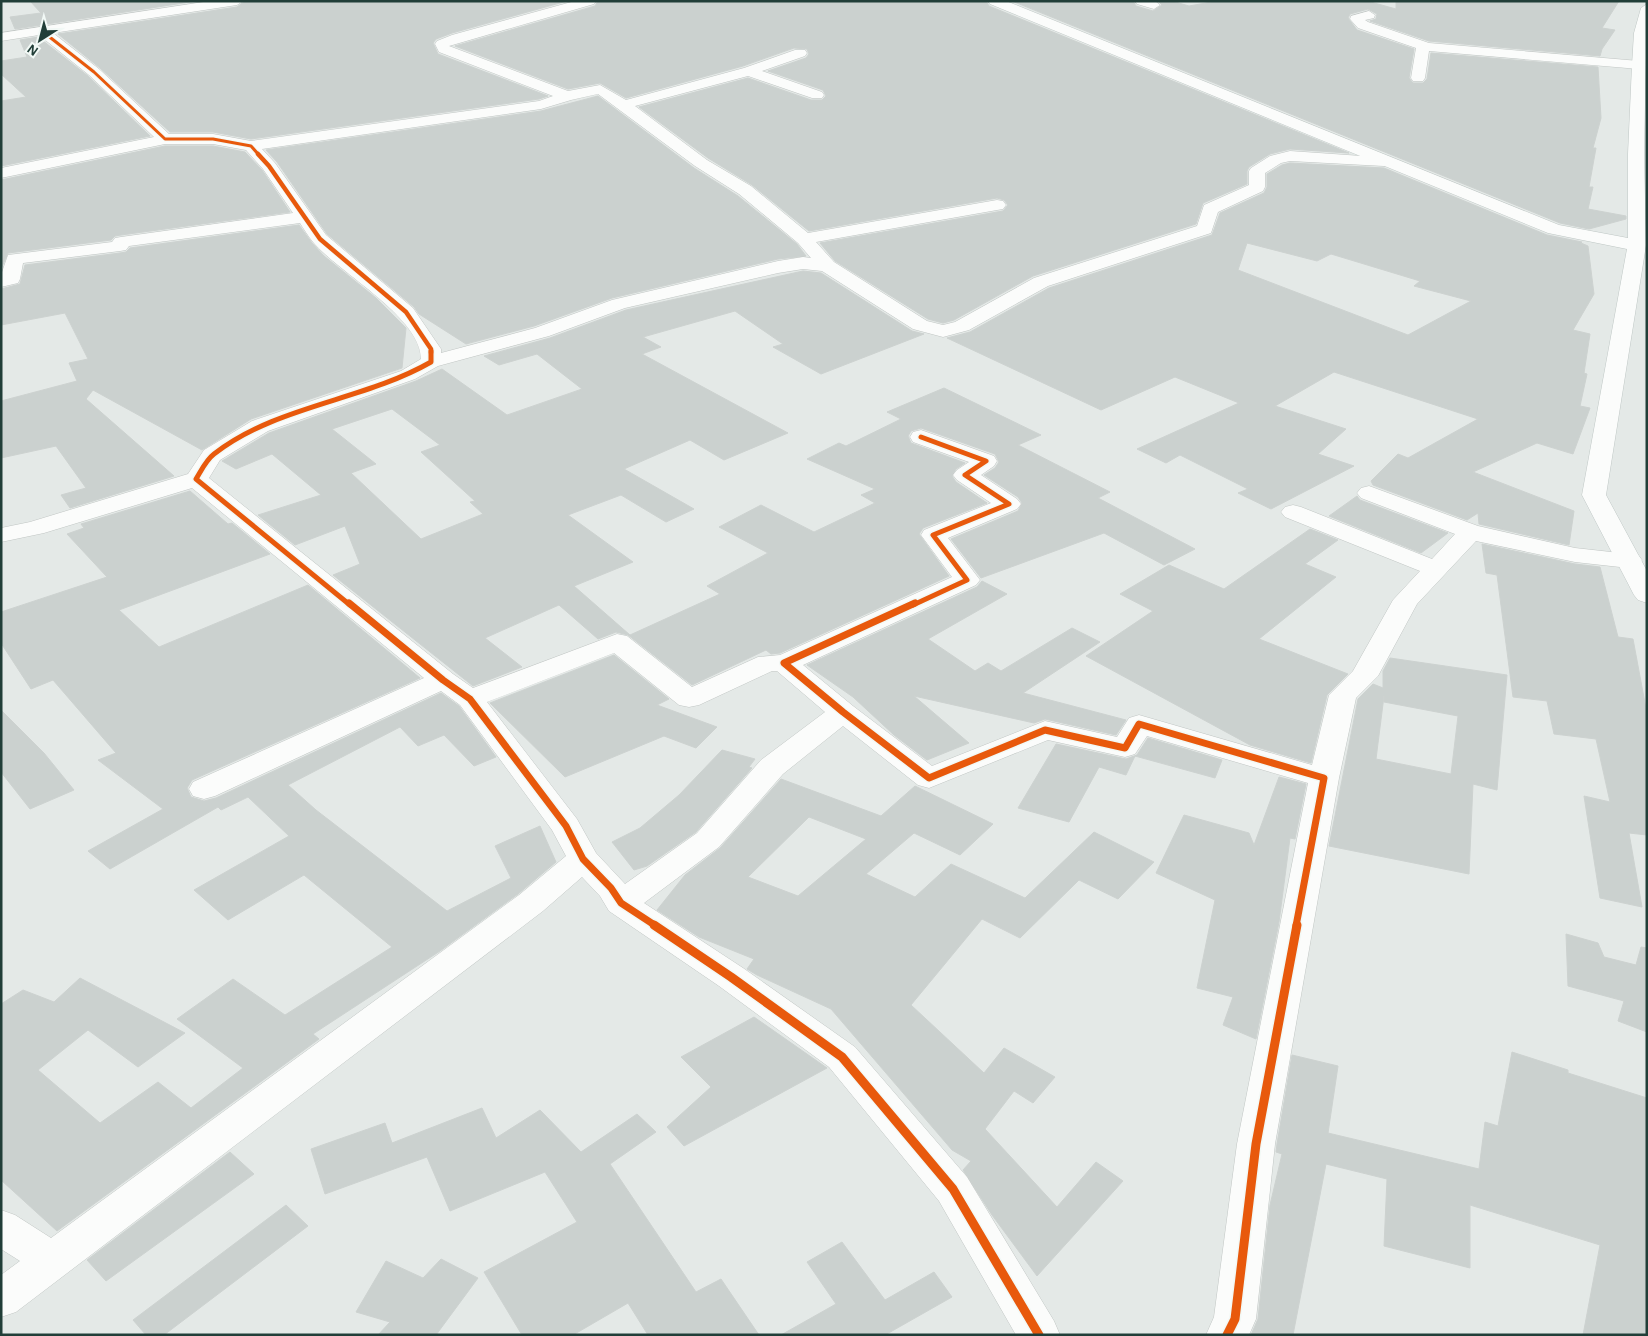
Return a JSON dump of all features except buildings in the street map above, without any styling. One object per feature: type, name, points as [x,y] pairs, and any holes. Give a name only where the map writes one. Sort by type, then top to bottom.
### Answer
[{"type":"street","points":[[1,36],[237,1]]},
{"type":"street","points":[[567,96],[444,49],[442,44],[457,38],[590,1]]},
{"type":"street","points":[[994,1],[1554,229],[1642,245]]},
{"type":"street","points":[[1141,1],[1154,5]]},
{"type":"street","points":[[1647,8],[1639,65],[1642,245],[1594,496],[1647,595]]},
{"type":"street","points":[[1370,15],[1356,19],[1363,25],[1427,47],[1639,65]]},
{"type":"street","points":[[42,31],[94,72],[164,139]]},
{"type":"street","points":[[1418,78],[1422,49],[1427,47]]},
{"type":"street","points":[[623,105],[733,76],[800,53]]},
{"type":"street","points":[[708,67],[733,76]]},
{"type":"street","points":[[749,71],[817,96]]},
{"type":"street","points":[[2,173],[164,139],[213,139],[252,146],[541,104],[600,89],[701,163],[745,190],[804,238],[827,266],[920,325],[942,331],[962,326],[1041,282],[1206,229],[1210,209],[1257,187],[1258,171],[1276,159],[1290,156],[1384,161]]},
{"type":"street","points":[[252,146],[269,166],[320,239],[406,312],[431,349],[430,362]]},
{"type":"street","points":[[804,238],[997,205]]},
{"type":"street","points":[[1,281],[11,280],[14,259],[120,246],[120,242],[306,217]]},
{"type":"street","points":[[1,535],[35,528],[196,479],[212,455],[260,426],[408,375],[430,362],[542,332],[619,304],[778,267],[803,263],[827,266]]},
{"type":"street","points":[[470,699],[616,642],[689,699],[768,663],[784,663],[967,580],[933,535],[1009,504],[965,475],[986,461],[921,437]]},
{"type":"street","points":[[196,479],[443,680],[470,699],[566,826],[583,859],[611,888],[621,903],[731,977],[842,1057],[952,1189],[1039,1335]]},
{"type":"street","points":[[1369,493],[1471,532],[1576,556],[1629,560]]},
{"type":"street","points":[[1293,512],[1436,569]]},
{"type":"street","points":[[1227,1335],[1234,1319],[1256,1144],[1324,778],[1342,695],[1364,676],[1406,600],[1471,532]]},
{"type":"street","points":[[784,663],[843,712],[929,778],[1045,730],[1125,748],[1139,724],[1324,778]]},
{"type":"street","points":[[204,789],[443,680]]},
{"type":"street","points":[[621,903],[708,840],[772,767],[843,712]]},
{"type":"street","points":[[1,1299],[531,903],[583,859]]},
{"type":"street","points":[[1,1228],[52,1261]]},
{"type":"cycle path","points":[[42,31],[94,72],[165,139],[213,139],[251,146],[269,166],[320,239],[406,312],[431,349],[431,362],[408,375],[260,426],[212,455],[196,479],[443,680],[470,699],[566,826],[583,859],[611,888],[621,903],[731,977],[842,1057],[953,1189],[1039,1335]]},
{"type":"cycle path","points":[[921,437],[986,461],[965,475],[1009,504],[933,535],[967,580],[784,663],[843,712],[929,778],[1045,730],[1125,748],[1139,724],[1324,778],[1256,1144],[1235,1319],[1227,1335]]}]
